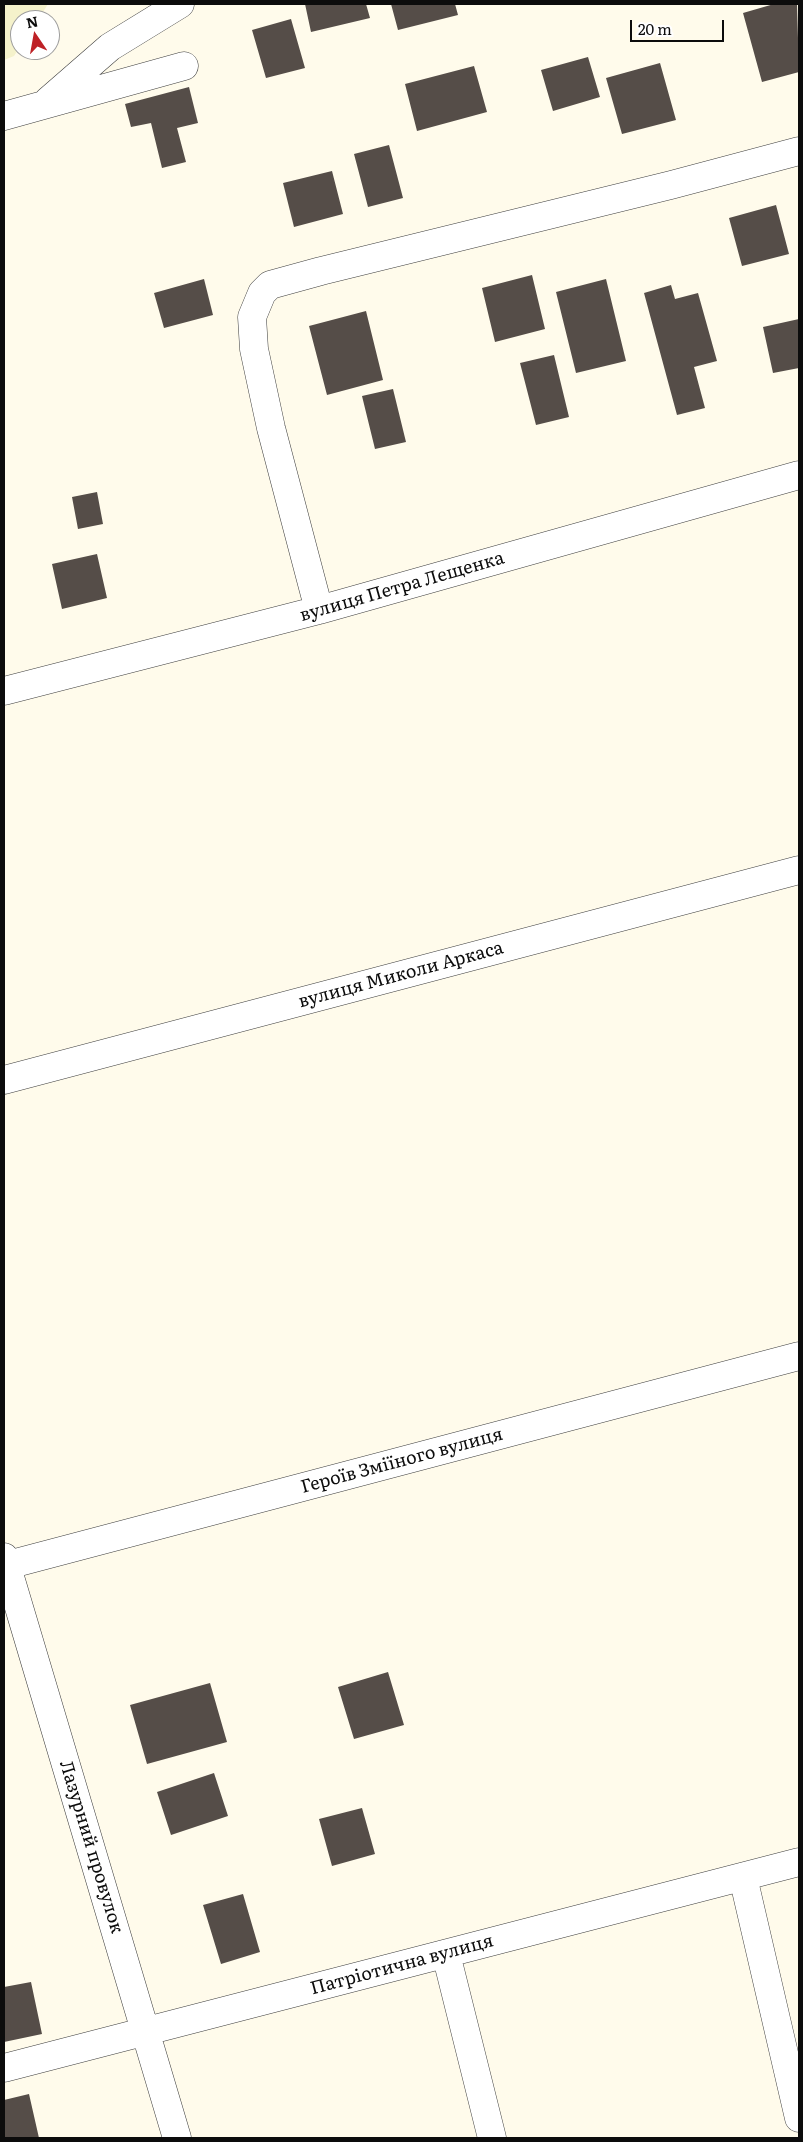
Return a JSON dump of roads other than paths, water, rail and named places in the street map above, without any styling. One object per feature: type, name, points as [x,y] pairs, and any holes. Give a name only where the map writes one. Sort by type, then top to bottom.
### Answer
[{"type":"street","points":[[43,106],[110,47],[180,4]]},
{"type":"street","points":[[4,116],[184,66]]},
{"type":"street","points":[[319,610],[271,428],[254,349],[252,317],[262,293],[270,286],[321,270],[671,186],[799,151]]},
{"type":"street","name":"вулиця Петра Лещенка","points":[[4,691],[319,610],[799,475]]},
{"type":"street","name":"вулиця Миколи Аркаса","points":[[4,1080],[799,870]]},
{"type":"street","name":"Героїв Зміїного вулиця","points":[[5,1563],[799,1356]]},
{"type":"street","name":"Лазурний провулок","points":[[5,1563],[177,2138]]},
{"type":"street","name":"Патріотична вулиця","points":[[4,2068],[799,1862]]},
{"type":"street","points":[[743,1877],[799,2118]]},
{"type":"street","points":[[446,1954],[492,2138]]}]
